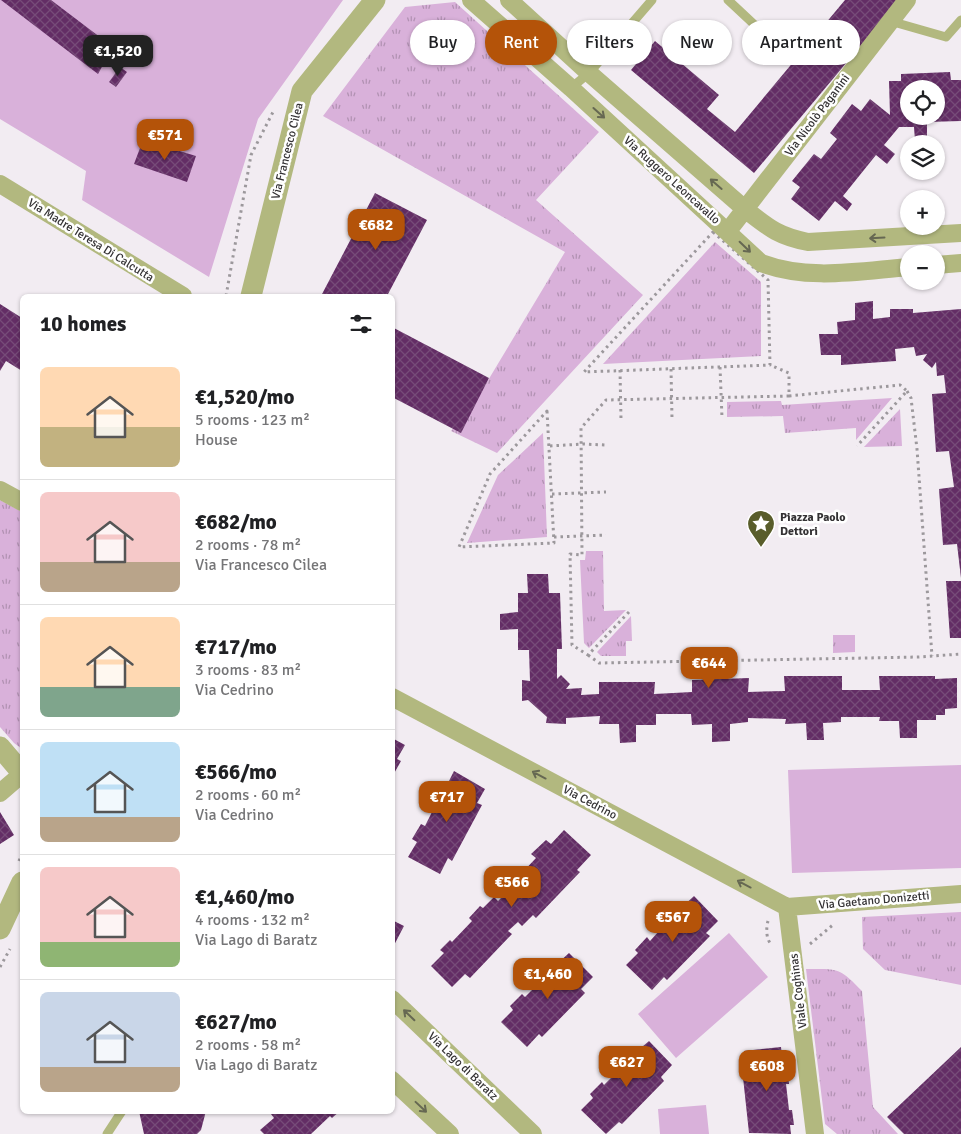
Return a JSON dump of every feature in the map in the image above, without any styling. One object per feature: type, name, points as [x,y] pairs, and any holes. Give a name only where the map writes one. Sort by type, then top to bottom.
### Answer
[{"type":"street","name":"Via Francesco Cilea","points":[[251,294],[302,91],[376,0]]},
{"type":"street","name":"Via Ruggero Leoncavallo","points":[[471,0],[571,88],[761,263],[782,271],[817,274],[900,268]]},
{"type":"street","name":"Via Ruggero Leoncavallo","points":[[510,0],[589,73],[746,210],[767,227],[785,238],[808,242],[961,233]]},
{"type":"street","name":"Via Nicolò Paganini","points":[[728,231],[907,0]]},
{"type":"street","name":"Via Madre Teresa Di Calcutta","points":[[0,184],[180,294]]},
{"type":"street","points":[[945,264],[961,263]]},
{"type":"street","points":[[0,490],[20,501]]},
{"type":"street","name":"Via Cedrino","points":[[395,698],[787,907]]},
{"type":"street","points":[[0,747],[20,771]]},
{"type":"street","points":[[0,793],[20,775]]},
{"type":"street","points":[[0,929],[20,886]]},
{"type":"street","name":"Via Gaetano Donizetti","points":[[787,907],[961,894]]},
{"type":"street","name":"Viale Coghinas","points":[[787,907],[815,1134]]},
{"type":"street","name":"Via Lago di Baratz","points":[[395,1002],[533,1134]]},
{"type":"street","points":[[395,1083],[450,1134]]},
{"type":"lane","points":[[571,88],[589,73],[652,0]]},
{"type":"lane","points":[[728,0],[749,20]]},
{"type":"lane","points":[[890,20],[946,37],[961,20]]},
{"type":"lane","points":[[106,1134],[120,1114]]},
{"type":"path","points":[[770,366],[768,280],[713,232],[584,372],[770,366],[789,373],[789,396]]},
{"type":"path","points":[[720,367],[722,418]]},
{"type":"path","points":[[671,369],[672,419]]},
{"type":"path","points":[[620,370],[621,420]]},
{"type":"path","points":[[932,656],[911,398],[900,385],[789,396],[606,400],[581,428],[583,444],[583,535],[582,555],[570,554],[572,645],[599,664],[932,656],[961,654]]},
{"type":"path","points":[[857,446],[906,391]]},
{"type":"path","points":[[547,411],[550,446],[554,543],[459,547],[490,474],[547,411]]},
{"type":"path","points":[[550,446],[604,445]]},
{"type":"path","points":[[552,494],[606,492]]},
{"type":"path","points":[[554,537],[606,535]]},
{"type":"path","points":[[588,655],[629,612]]},
{"type":"green space","points":[[0,0],[343,0],[258,119],[209,277],[82,200],[86,171],[0,119]]},
{"type":"green space","points":[[455,2],[475,20],[410,20],[410,65],[475,65],[475,20],[485,29],[485,65],[525,65],[599,132],[536,200],[643,295],[497,453],[451,431],[484,387],[565,252],[323,116],[405,7]]},
{"type":"green space","points":[[715,242],[761,282],[761,356],[603,364]]},
{"type":"green space","points":[[892,398],[856,440],[856,428],[785,433],[783,416],[727,417],[727,402],[781,401],[782,405]]},
{"type":"green space","points":[[900,409],[902,446],[864,447]]},
{"type":"green space","points":[[543,433],[547,537],[467,543],[498,475]]},
{"type":"green space","points":[[0,500],[20,511],[20,748],[0,727]]},
{"type":"green space","points":[[586,551],[603,551],[604,611],[626,610],[589,648],[584,643],[580,560],[585,560]]},
{"type":"green space","points":[[631,616],[632,641],[626,641],[626,656],[601,656],[597,652]]},
{"type":"green space","points":[[833,635],[855,635],[855,652],[833,653]]},
{"type":"green space","points":[[961,765],[961,868],[792,873],[788,770]]},
{"type":"green space","points":[[961,912],[961,985],[885,970],[863,949],[862,917]]},
{"type":"green space","points":[[729,933],[768,977],[676,1058],[638,1014]]},
{"type":"green space","points":[[806,969],[825,969],[843,973],[862,991],[873,1107],[898,1134],[837,1134],[825,1124]]},
{"type":"green space","points":[[706,1105],[709,1134],[660,1134],[658,1109]]},
{"type":"building","points":[[1,0],[51,0],[113,47],[98,74]]},
{"type":"building","points":[[845,0],[899,0],[860,47],[860,20],[828,20]]},
{"type":"building","points":[[655,41],[662,47],[662,65],[683,65],[719,95],[707,109],[735,132],[791,65],[845,65],[754,173],[631,70],[635,65],[652,65],[652,45]]},
{"type":"building","points":[[120,67],[127,72],[116,87],[109,82]]},
{"type":"building","points":[[950,72],[951,80],[961,80],[961,121],[945,121],[945,80],[901,80],[901,74]]},
{"type":"building","points":[[889,81],[900,81],[900,125],[927,125],[927,135],[915,135],[914,127],[899,127],[884,145],[895,154],[887,164],[876,155],[843,196],[852,204],[847,211],[835,201],[819,221],[791,199],[800,187],[792,181],[814,154],[821,159],[837,139],[830,133],[852,104],[861,111],[870,99],[890,115]]},
{"type":"building","points":[[143,140],[196,156],[187,182],[134,164]]},
{"type":"building","points":[[375,193],[427,220],[388,294],[322,294]]},
{"type":"building","points":[[873,301],[873,319],[890,317],[890,309],[913,309],[913,313],[961,309],[961,578],[957,544],[943,545],[939,489],[954,487],[949,451],[936,452],[932,394],[946,393],[944,375],[937,376],[936,362],[932,368],[923,360],[927,354],[916,356],[914,347],[895,349],[896,361],[841,365],[841,355],[821,355],[819,334],[838,334],[837,322],[855,320],[855,303]]},
{"type":"building","points":[[0,304],[20,317],[20,370],[6,361],[0,371]]},
{"type":"building","points":[[395,329],[489,378],[461,433],[395,399]]},
{"type":"building","points":[[527,574],[548,574],[549,593],[560,593],[562,649],[557,649],[557,679],[561,675],[570,684],[566,689],[582,688],[581,695],[599,694],[599,682],[655,682],[654,694],[692,692],[692,680],[749,678],[748,692],[785,691],[784,676],[842,676],[842,690],[880,690],[879,676],[935,676],[935,679],[957,678],[957,708],[945,709],[945,715],[936,715],[936,720],[917,720],[917,738],[900,738],[899,721],[879,721],[880,717],[841,717],[841,722],[823,723],[824,740],[807,740],[806,723],[785,724],[786,719],[748,718],[748,722],[730,724],[730,741],[712,742],[712,724],[692,725],[691,714],[656,714],[656,725],[636,725],[636,742],[620,743],[619,724],[599,724],[600,716],[566,718],[566,724],[546,723],[547,717],[528,700],[522,701],[522,680],[530,681],[529,650],[518,650],[518,629],[500,630],[500,614],[518,612],[518,593],[528,593]]},
{"type":"building","points":[[946,581],[961,581],[961,638],[950,638]]},
{"type":"building","points":[[395,740],[405,745],[397,759],[401,761],[395,772]]},
{"type":"building","points":[[454,771],[485,789],[477,803],[482,805],[452,861],[448,858],[440,874],[408,857],[417,842],[412,839],[421,824],[425,826],[436,804],[433,803],[442,784],[446,787]]},
{"type":"building","points":[[0,812],[14,835],[0,844]]},
{"type":"building","points":[[564,830],[591,855],[577,870],[580,872],[536,918],[533,915],[522,926],[518,922],[508,931],[512,934],[470,978],[465,974],[452,987],[431,966],[444,953],[440,950],[450,940],[452,942],[472,921],[469,918],[480,906],[483,908],[494,897],[498,901],[509,890],[504,886],[516,873],[519,876],[536,858],[531,854],[546,840],[551,844]]},
{"type":"building","points":[[694,896],[718,921],[706,933],[710,936],[667,980],[664,977],[652,990],[626,965],[638,953],[635,950],[647,937],[650,941],[667,922],[664,918],[677,905],[680,909]]},
{"type":"building","points":[[395,922],[404,926],[395,943]]},
{"type":"building","points":[[569,953],[593,977],[581,989],[585,993],[542,1037],[539,1034],[527,1047],[501,1022],[513,1010],[510,1006],[522,994],[525,997],[543,979],[539,975],[552,962],[555,966]]},
{"type":"building","points":[[649,1041],[672,1065],[661,1077],[664,1081],[622,1124],[619,1122],[606,1134],[581,1110],[593,1098],[590,1094],[602,1082],[604,1085],[622,1067],[619,1063],[631,1049],[635,1053]]},
{"type":"building","points":[[781,1047],[783,1066],[787,1065],[789,1084],[786,1084],[789,1110],[792,1110],[794,1125],[790,1125],[791,1134],[749,1133],[742,1068],[746,1068],[744,1051]]},
{"type":"building","points":[[961,1047],[961,1134],[904,1134],[887,1117]]},
{"type":"building","points":[[140,1114],[205,1114],[201,1130],[197,1134],[144,1134]]},
{"type":"building","points":[[271,1114],[337,1114],[332,1118],[330,1116],[311,1134],[264,1134],[260,1130],[274,1118]]},
{"type":"place","name":"Piazza Paolo Dettori","points":[[761,548]]}]
